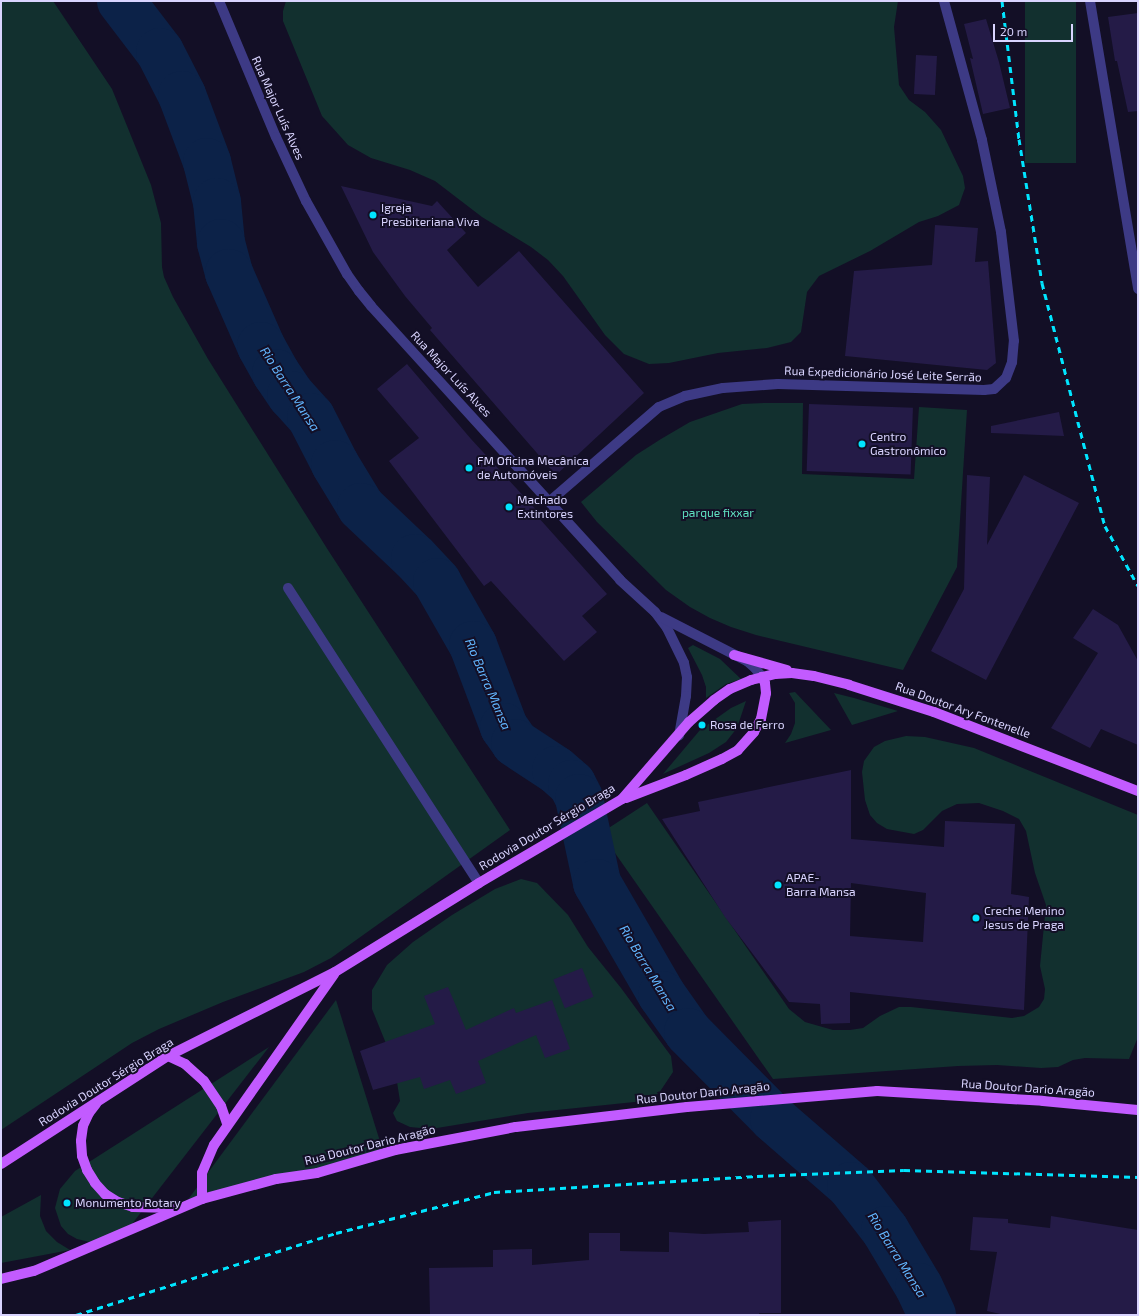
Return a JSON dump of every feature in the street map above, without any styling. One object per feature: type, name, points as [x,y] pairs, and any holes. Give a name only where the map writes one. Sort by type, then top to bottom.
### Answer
[{"type":"main road","points":[[734,655],[804,675]]},
{"type":"main road","name":"Rodovia Doutor Sérgio Braga","points":[[1,1164],[168,1056],[335,972],[479,883],[622,799],[689,722],[714,700],[730,689],[774,674]]},
{"type":"main road","name":"Rua Doutor Ary Fontenelle","points":[[774,674],[804,675],[849,685],[934,712],[1138,791]]},
{"type":"main road","points":[[622,799],[686,775],[738,750],[754,732],[761,719],[766,693],[765,684],[762,678]]},
{"type":"main road","name":"Rodovia Doutor Sérgio Braga","points":[[202,1199],[202,1173],[214,1145],[227,1123],[335,972]]},
{"type":"main road","points":[[168,1056],[185,1064],[204,1081],[221,1106],[227,1123]]},
{"type":"main road","name":"Rua Doutor Dario Aragão","points":[[202,1199],[276,1179],[317,1173],[395,1150],[516,1127],[687,1107],[877,1091],[1043,1101],[1138,1110]]},
{"type":"main road","points":[[98,1100],[89,1113],[84,1126],[81,1142],[82,1156],[87,1170],[95,1183],[112,1198],[133,1207],[178,1208]]},
{"type":"main road","points":[[1,1279],[34,1270],[202,1199]]},
{"type":"street","name":"Rua Major Luís Alves","points":[[220,1],[276,138],[306,201],[347,274],[371,306],[550,501],[620,580],[655,612],[667,628],[678,648],[687,677],[686,696],[679,735]]},
{"type":"street","name":"Rua Expedicionário José Leite Serrão","points":[[550,501],[659,407],[685,396],[723,388],[778,384],[984,390],[994,389],[1006,378],[1012,362],[1014,341],[1001,232],[982,140],[944,1]]},
{"type":"street","points":[[1090,1],[1138,289]]},
{"type":"street","points":[[288,588],[479,883]]},
{"type":"street","points":[[655,612],[674,624],[734,655],[755,668],[762,678]]},
{"type":"green space","points":[[1,1],[53,1],[112,89],[151,185],[161,223],[162,267],[164,277],[173,297],[208,359],[328,550],[510,830],[331,958],[304,972],[223,1002],[159,1029],[132,1043],[1,1130]]},
{"type":"green space","points":[[286,1],[898,1],[894,27],[899,85],[909,100],[925,112],[941,130],[963,176],[965,188],[959,205],[938,216],[919,222],[870,251],[819,276],[807,292],[801,332],[791,342],[767,348],[718,353],[669,363],[649,364],[624,354],[605,335],[563,276],[548,260],[531,247],[482,217],[435,181],[410,170],[371,158],[348,145],[322,116],[283,21],[283,11]]},
{"type":"green space","points":[[1025,1],[1076,1],[1076,163],[1025,163]]},
{"type":"green space","name":"parque fixxar","points":[[803,403],[802,474],[914,479],[919,407],[967,410],[957,567],[903,670],[756,635],[710,618],[690,607],[666,590],[597,522],[581,502],[636,455],[690,422],[742,404]]},
{"type":"green space","points":[[693,645],[720,659],[741,679],[726,684],[706,698],[706,687],[702,675],[688,648]]},
{"type":"green space","points":[[795,692],[831,730],[785,743],[791,734],[795,723],[795,703],[789,693]]},
{"type":"green space","points":[[834,693],[854,698],[898,711],[852,725]]},
{"type":"green space","points":[[746,701],[737,728],[726,742],[709,753],[663,774],[700,730],[731,708]]},
{"type":"green space","points":[[906,736],[925,737],[974,748],[1138,815],[1138,1037],[1129,1059],[1085,1058],[1073,1060],[1058,1067],[1041,1068],[997,1065],[958,1066],[773,1079],[601,833],[647,803],[789,1009],[805,1022],[833,1030],[863,1028],[880,1016],[899,1007],[1012,1018],[1024,1016],[1039,1007],[1044,999],[1045,989],[1040,966],[1046,905],[1035,873],[1026,831],[1019,819],[1003,811],[979,803],[957,804],[942,811],[923,830],[914,834],[887,829],[877,823],[870,815],[865,800],[862,772],[864,761],[874,747],[885,741]]},
{"type":"green space","points":[[521,879],[537,883],[568,915],[588,947],[621,988],[671,1056],[673,1072],[659,1093],[644,1101],[528,1113],[431,1129],[410,1127],[397,1121],[393,1113],[400,1101],[397,1082],[385,1041],[372,1009],[372,990],[387,965],[413,942],[452,915],[495,889]]},
{"type":"green space","points":[[336,1000],[383,1151],[181,1209]]},
{"type":"green space","points":[[269,1047],[132,1224],[94,1243],[77,1239],[68,1234],[61,1226],[55,1208],[60,1189],[75,1171]]},
{"type":"green space","points":[[41,1195],[40,1216],[46,1231],[57,1242],[70,1250],[1,1263],[1,1217]]},
{"type":"building","points":[[1138,13],[1138,111],[1128,112],[1117,61],[1115,61],[1108,17]]},
{"type":"building","points":[[986,19],[999,62],[1010,108],[983,114],[970,58],[973,59],[964,24]]},
{"type":"building","points":[[916,55],[937,56],[935,95],[914,94]]},
{"type":"building","points":[[341,186],[432,206],[437,201],[466,233],[447,250],[478,287],[519,251],[644,393],[556,475],[430,330],[432,328],[405,296],[373,252]]},
{"type":"building","points":[[935,225],[978,228],[975,262],[988,261],[996,363],[987,370],[845,356],[854,271],[932,265]]},
{"type":"building","points":[[407,364],[471,439],[541,515],[538,517],[607,594],[582,616],[597,632],[564,661],[491,581],[484,586],[389,461],[419,438],[377,389]]},
{"type":"building","points":[[809,404],[913,408],[911,475],[807,471]]},
{"type":"building","points":[[1059,412],[1064,436],[991,433],[991,426]]},
{"type":"building","points":[[967,475],[990,477],[987,545],[1024,475],[1079,503],[986,680],[931,651],[964,589]]},
{"type":"building","points":[[1093,609],[1118,625],[1138,661],[1138,745],[1101,729],[1090,748],[1051,728],[1098,653],[1073,638]]},
{"type":"building","points":[[851,770],[851,839],[944,847],[945,821],[1015,824],[1011,894],[1029,897],[1024,1010],[850,992],[850,1023],[821,1024],[820,1004],[789,1002],[725,917],[662,819],[700,811],[698,802]],"holes":[[[851,883],[926,893],[923,942],[850,936]]]},
{"type":"building","points":[[582,968],[594,997],[565,1008],[553,980]]},
{"type":"building","points":[[448,987],[466,1030],[514,1008],[516,1013],[552,1000],[570,1049],[545,1058],[536,1035],[478,1061],[486,1083],[456,1094],[450,1080],[424,1089],[420,1077],[373,1090],[360,1051],[435,1024],[424,996]]},
{"type":"building","points":[[1051,1216],[1138,1230],[1138,1315],[1005,1315],[987,1311],[997,1252],[970,1250],[973,1217],[1008,1219],[1008,1223],[1050,1228]]},
{"type":"building","points":[[781,1220],[781,1313],[759,1313],[759,1315],[430,1315],[429,1268],[493,1267],[493,1250],[532,1249],[532,1265],[589,1260],[589,1233],[620,1233],[620,1251],[669,1252],[669,1232],[704,1234],[749,1232],[748,1222]]},
{"type":"waterway","name":"Rio Barra Mansa","points":[[121,1],[160,52],[182,95],[207,162],[217,202],[221,243],[229,273],[261,346],[276,373],[291,395],[311,417],[335,464],[361,507],[415,558],[437,582],[473,645],[504,727],[515,743],[556,770],[572,784],[579,798],[597,883],[662,995],[688,1032],[774,1119],[851,1186],[885,1230],[919,1287],[932,1315]]},
{"type":"railway","points":[[1002,1],[1019,139],[1042,283],[1105,526],[1138,586]]},
{"type":"railway","points":[[76,1315],[336,1233],[494,1192],[757,1176],[904,1170],[1138,1177]]},
{"type":"place","name":"Igreja Presbiteriana Viva","points":[[373,215]]},
{"type":"place","name":"Centro Gastronômico","points":[[862,444]]},
{"type":"place","name":"FM Oficina Mecânica de Automóveis","points":[[469,468]]},
{"type":"place","name":"Machado Extintores","points":[[509,507]]},
{"type":"place","name":"Rosa de Ferro","points":[[702,725]]},
{"type":"place","name":"APAE- Barra Mansa","points":[[778,885]]},
{"type":"place","name":"Creche Menino Jesus de Praga","points":[[976,918]]},
{"type":"place","name":"Monumento Rotary","points":[[67,1203]]}]
